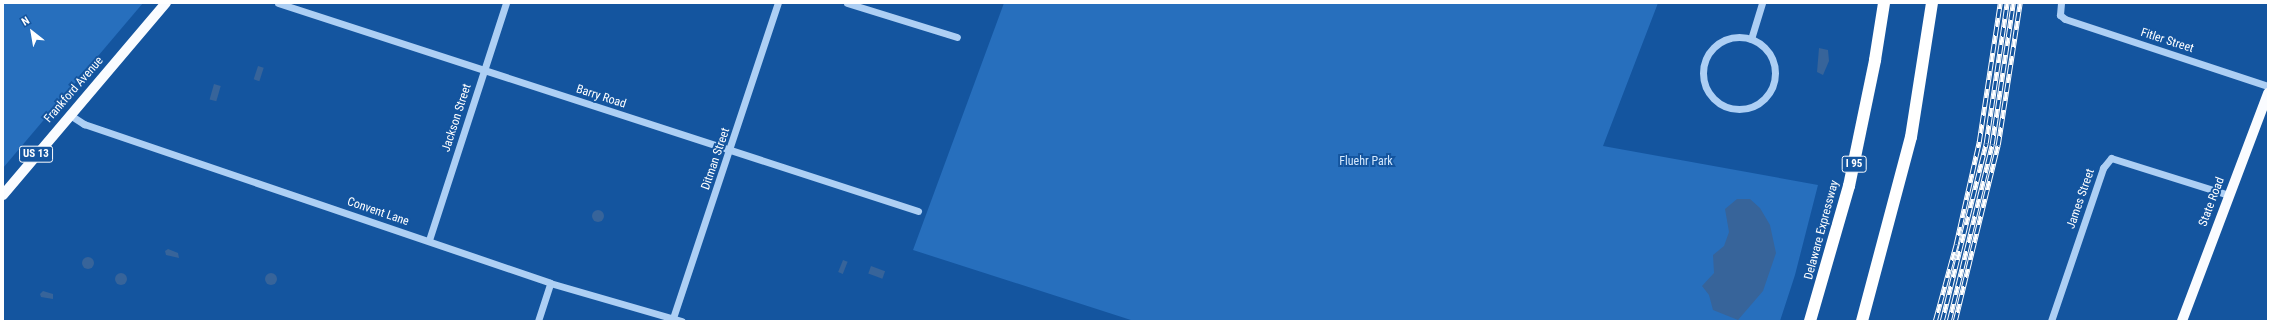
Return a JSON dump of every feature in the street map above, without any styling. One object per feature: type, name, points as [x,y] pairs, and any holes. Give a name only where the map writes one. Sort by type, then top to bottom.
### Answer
[{"type":"highway","name":"Delaware Expressway","points":[[1810,321],[1849,186],[1875,60],[1884,3]]},
{"type":"highway","points":[[1862,321],[1911,137],[1932,3]]},
{"type":"main road","name":"Frankford Avenue","points":[[3,195],[166,3]]},
{"type":"main road","name":"State Road","points":[[2182,321],[2268,93]]},
{"type":"street","name":"Barry Road","points":[[278,3],[918,211]]},
{"type":"street","name":"Jackson Street","points":[[429,240],[506,3]]},
{"type":"street","name":"Ditman Street","points":[[673,320],[731,151],[778,3]]},
{"type":"street","points":[[846,3],[957,37]]},
{"type":"street","points":[[1750,39],[1762,3]]},
{"type":"street","name":"Fitler Street","points":[[2061,3],[2060,15],[2268,86]]},
{"type":"street","points":[[1736,38],[1750,39],[1763,47],[1772,59],[1774,81],[1768,94],[1757,104],[1743,109],[1728,107],[1715,100],[1707,88],[1704,73],[1707,59],[1722,42],[1736,38]]},
{"type":"street","name":"Convent Lane","points":[[70,115],[84,124],[429,240],[550,283],[673,320],[682,321]]},
{"type":"street","name":"James Street","points":[[2051,321],[2103,168],[2111,158],[2229,194]]},
{"type":"street","points":[[538,321],[550,283]]},
{"type":"green space","points":[[3,3],[143,3],[3,168]]},
{"type":"green space","name":"Fluehr Park","points":[[1004,3],[1658,3],[1603,146],[1818,185],[1795,275],[1780,321],[1134,321],[913,250]]},
{"type":"shaded area","points":[[1819,48],[1828,50],[1829,61],[1823,75],[1817,72]]},
{"type":"shaded area","points":[[258,66],[264,68],[259,81],[254,79]]},
{"type":"shaded area","points":[[214,84],[221,86],[216,101],[210,99]]},
{"type":"shaded area","points":[[1737,199],[1750,199],[1760,208],[1770,225],[1776,253],[1763,291],[1738,320],[1713,310],[1709,295],[1702,286],[1714,273],[1713,255],[1724,246],[1729,232],[1725,209]]},
{"type":"shaded area","points":[[596,210],[600,210],[604,216],[600,222],[596,222],[592,218],[592,214]]},
{"type":"shaded area","points":[[168,249],[178,253],[179,258],[166,255],[165,251]]},
{"type":"shaded area","points":[[86,257],[90,257],[94,263],[90,269],[86,269],[82,265],[82,261]]},
{"type":"shaded area","points":[[843,260],[848,262],[843,274],[838,272]]},
{"type":"shaded area","points":[[871,266],[885,271],[882,279],[868,274]]},
{"type":"shaded area","points":[[121,273],[125,275],[127,279],[125,283],[121,285],[117,283],[115,279],[117,275]]},
{"type":"shaded area","points":[[271,273],[275,275],[277,279],[275,283],[271,285],[267,283],[265,279],[267,275]]},
{"type":"shaded area","points":[[43,291],[53,294],[53,299],[41,297],[40,294]]},
{"type":"railway","points":[[1935,321],[1956,244],[1979,142],[2000,3]]},
{"type":"railway","points":[[1942,321],[1986,143],[2007,3]]},
{"type":"railway","points":[[1949,321],[1992,144],[2013,3]]},
{"type":"railway","points":[[1955,321],[1998,145],[2020,3]]}]
